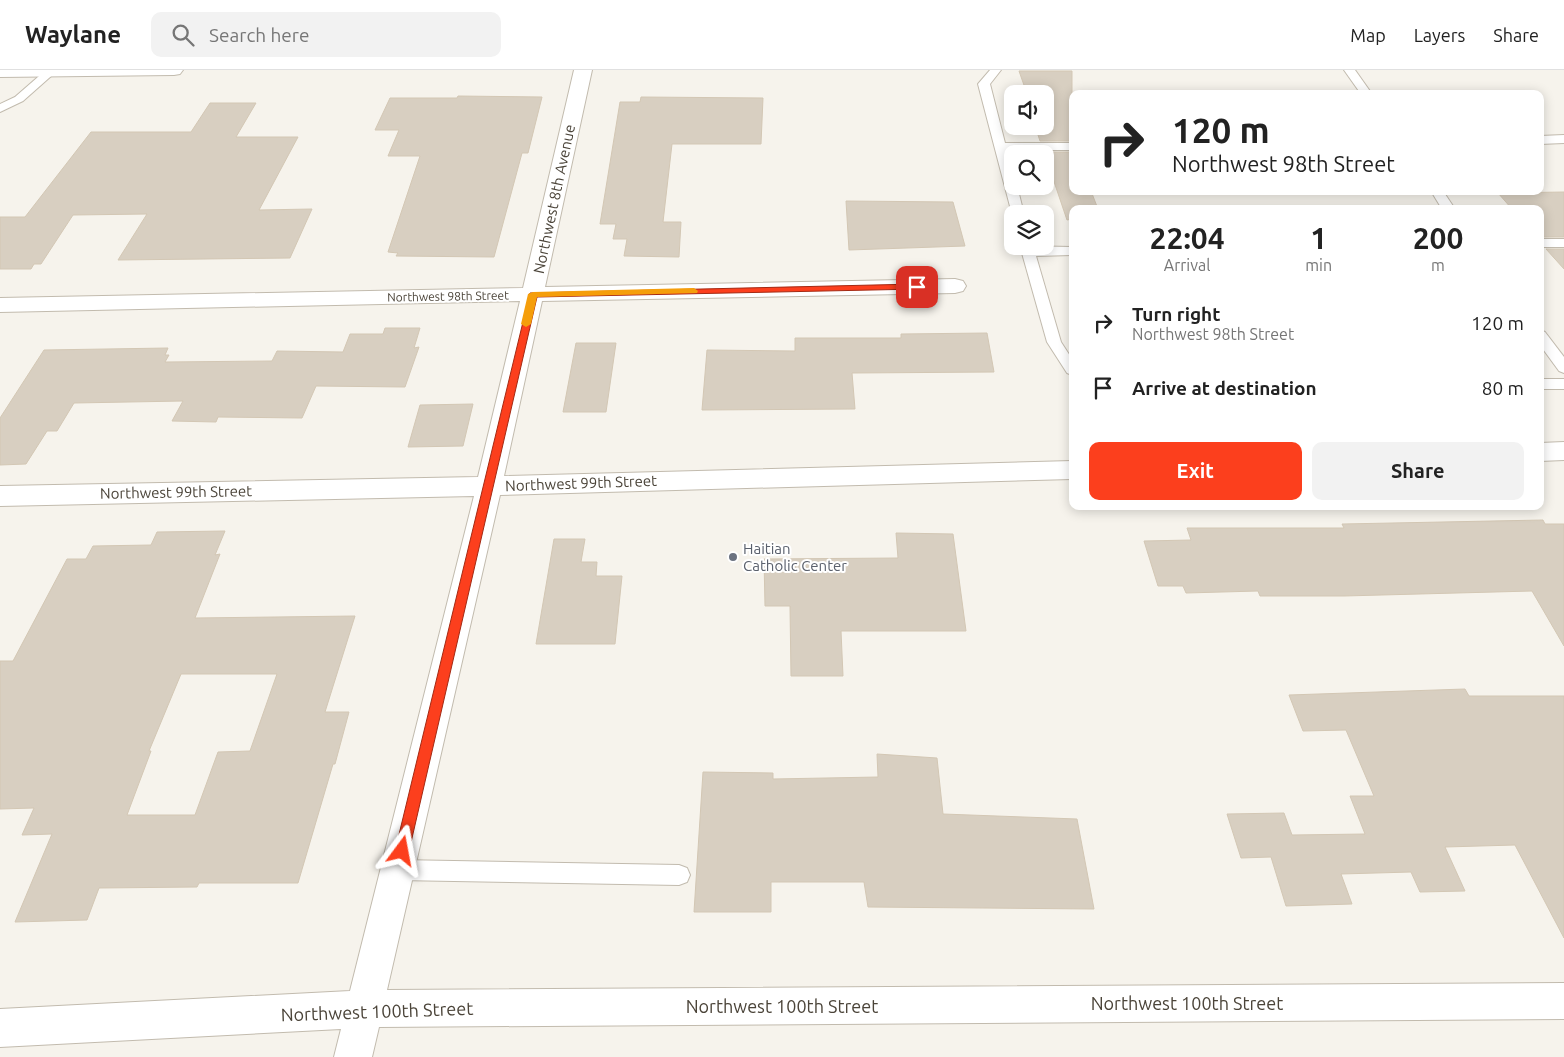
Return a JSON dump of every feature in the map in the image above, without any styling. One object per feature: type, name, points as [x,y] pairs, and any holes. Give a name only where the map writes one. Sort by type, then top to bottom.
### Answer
[{"type":"street","points":[[0,72],[174,70]]},
{"type":"street","name":"Northwest 8th Avenue","points":[[353,1057],[489,486],[582,70]]},
{"type":"street","name":"Northwest 98th Street","points":[[0,305],[955,286]]},
{"type":"street","points":[[1544,452],[1564,451]]},
{"type":"street","name":"Northwest 99th Street","points":[[0,496],[489,486],[1069,470]]},
{"type":"street","name":"Northwest 100th Street","points":[[0,1028],[365,1009],[1564,1001]]},
{"type":"lane","points":[[996,70],[984,84],[1016,205]]},
{"type":"lane","points":[[1349,70],[1364,90]]},
{"type":"lane","points":[[0,109],[19,99],[52,71]]},
{"type":"lane","points":[[1544,140],[1564,139]]},
{"type":"lane","points":[[1000,147],[1069,146]]},
{"type":"lane","points":[[1544,243],[1564,243]]},
{"type":"lane","points":[[1054,250],[1069,251]]},
{"type":"lane","points":[[1030,255],[1054,342],[1069,365]]},
{"type":"lane","points":[[1544,340],[1564,368]]},
{"type":"lane","points":[[1544,384],[1564,384]]},
{"type":"lane","points":[[398,870],[679,875]]},
{"type":"building","points":[[1019,71],[1072,71],[1072,90],[1069,90],[1069,141],[1040,141],[1038,135],[1054,135],[1054,85],[1024,85]]},
{"type":"building","points":[[458,96],[542,97],[528,153],[522,153],[494,257],[396,256],[398,253],[388,252],[420,156],[388,156],[399,130],[375,130],[390,98],[457,98]]},
{"type":"building","points":[[641,97],[763,98],[761,144],[672,144],[663,222],[681,222],[679,257],[624,256],[627,239],[613,239],[616,224],[600,224],[620,102],[640,102]]},
{"type":"building","points":[[210,103],[256,103],[236,137],[298,137],[259,210],[312,209],[290,258],[118,260],[147,214],[73,215],[41,264],[34,264],[31,269],[0,269],[0,217],[25,217],[91,132],[191,132]]},
{"type":"building","points":[[1054,152],[1069,152],[1069,195],[1093,195],[1096,205],[1069,205],[1069,220],[1067,220],[1054,182]]},
{"type":"building","points":[[1544,192],[1564,192],[1564,237],[1544,237],[1544,205],[1508,205],[1500,195],[1544,195]]},
{"type":"building","points":[[846,201],[953,202],[965,246],[849,250]]},
{"type":"building","points":[[1546,249],[1564,249],[1564,269]]},
{"type":"building","points":[[385,328],[420,328],[414,348],[419,347],[405,387],[316,386],[302,418],[218,417],[216,422],[172,421],[183,401],[74,403],[57,431],[47,431],[26,464],[0,465],[0,418],[44,350],[168,348],[165,355],[169,355],[165,362],[272,361],[277,351],[343,352],[350,334],[383,334]]},
{"type":"building","points":[[987,333],[994,372],[852,373],[855,409],[702,410],[707,350],[795,351],[795,338],[901,338],[901,334]]},
{"type":"building","points":[[576,343],[616,343],[606,412],[563,412]]},
{"type":"building","points":[[473,404],[463,446],[408,447],[420,405]]},
{"type":"building","points":[[1543,520],[1545,524],[1564,524],[1564,646],[1532,591],[1344,596],[1260,596],[1258,591],[1186,593],[1183,586],[1158,586],[1144,541],[1191,540],[1187,528],[1344,528],[1342,524]]},
{"type":"building","points":[[225,531],[215,555],[220,554],[195,618],[355,616],[325,712],[349,712],[298,883],[199,883],[197,887],[99,888],[87,920],[15,922],[52,834],[22,835],[34,808],[0,809],[0,661],[13,661],[67,559],[86,559],[93,546],[151,545],[157,532]],"holes":[[[181,674],[277,674],[250,751],[218,752],[195,815],[127,815],[151,751],[149,751]]]},
{"type":"building","points":[[896,533],[953,534],[966,631],[841,631],[843,676],[791,676],[790,606],[765,606],[764,559],[898,558]]},
{"type":"building","points":[[554,539],[585,539],[581,562],[597,562],[596,576],[622,576],[615,644],[536,644]]},
{"type":"building","points":[[1465,689],[1469,696],[1564,696],[1564,938],[1515,845],[1445,847],[1465,891],[1420,892],[1411,872],[1341,874],[1352,904],[1286,906],[1271,857],[1241,858],[1227,814],[1284,813],[1292,835],[1365,834],[1350,796],[1374,796],[1346,730],[1303,731],[1289,695]]},
{"type":"building","points":[[877,754],[937,758],[943,814],[1077,819],[1094,909],[868,907],[864,882],[771,882],[771,912],[694,912],[703,772],[773,773],[773,779],[878,777]]},
{"type":"slow traffic","points":[[526,324],[533,294],[694,291]]},
{"type":"place","name":"Haitian Catholic Center","points":[[733,557]]},
{"type":"route","points":[[402,851],[533,294],[917,287]]}]
